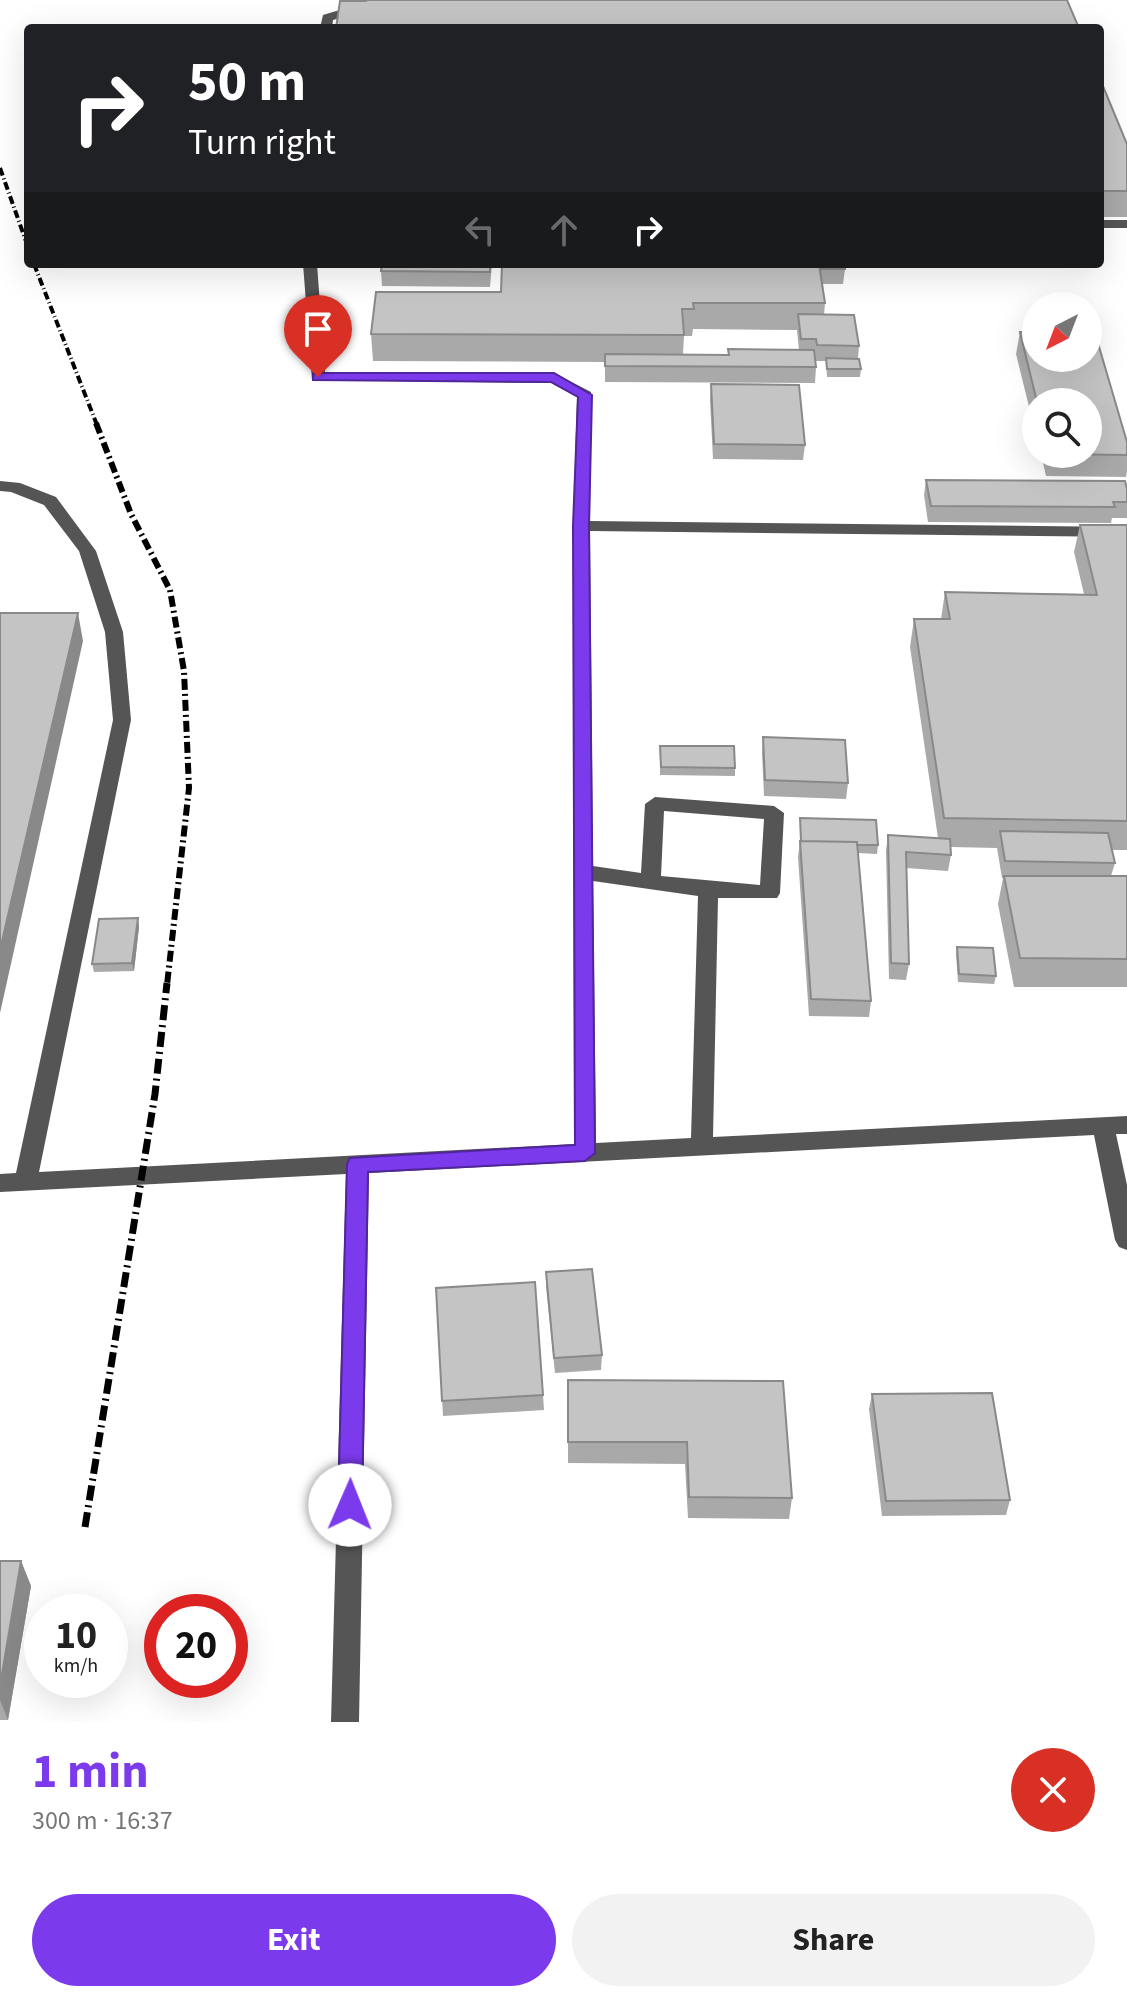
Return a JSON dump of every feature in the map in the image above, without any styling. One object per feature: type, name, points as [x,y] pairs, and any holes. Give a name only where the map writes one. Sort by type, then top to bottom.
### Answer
[{"type":"lane","points":[[326,24],[327,18],[354,8],[382,5]]},
{"type":"lane","points":[[1104,224],[1127,224]]},
{"type":"lane","points":[[310,268],[318,377],[554,378],[585,395],[581,526],[585,1153]]},
{"type":"lane","points":[[0,486],[14,487],[50,501],[87,551],[114,632],[122,720],[26,1181]]},
{"type":"lane","points":[[581,526],[1127,532]]},
{"type":"lane","points":[[583,872],[651,882],[708,890],[770,893],[774,813],[655,804],[651,882]]},
{"type":"lane","points":[[702,1146],[708,890]]},
{"type":"lane","points":[[0,1183],[1127,1125]]},
{"type":"lane","points":[[1103,1126],[1127,1240]]},
{"type":"lane","points":[[345,1722],[358,1164]]},
{"type":"building","points":[[1067,0],[1077,24],[337,24],[340,1]]},
{"type":"building","points":[[1104,89],[1127,144],[1127,191],[1104,191]]},
{"type":"building","points":[[381,268],[490,268],[490,272],[381,271]]},
{"type":"building","points":[[502,268],[820,268],[825,303],[693,303],[694,309],[682,309],[684,335],[371,334],[376,292],[501,292]]},
{"type":"building","points":[[798,314],[854,315],[859,346],[817,345],[816,339],[801,339]]},
{"type":"building","points":[[728,349],[814,350],[816,367],[605,366],[605,354],[729,355]]},
{"type":"building","points":[[1102,357],[1127,442],[1127,455],[1102,455],[1102,388],[1034,388],[1030,372],[1102,372]]},
{"type":"building","points":[[826,358],[859,359],[861,369],[827,369]]},
{"type":"building","points":[[711,384],[799,385],[805,445],[714,444]]},
{"type":"building","points":[[926,480],[1125,481],[1127,502],[1113,502],[1115,507],[931,506]]},
{"type":"building","points":[[1080,525],[1127,525],[1127,821],[944,818],[914,619],[950,619],[945,592],[1097,595]]},
{"type":"building","points":[[0,613],[78,613],[0,950]]},
{"type":"building","points":[[763,737],[845,740],[848,783],[765,780]]},
{"type":"building","points":[[660,746],[734,746],[735,768],[661,767]]},
{"type":"building","points":[[800,818],[876,820],[878,845],[801,841]]},
{"type":"building","points":[[1000,831],[1108,833],[1115,863],[1005,861]]},
{"type":"building","points":[[888,835],[950,839],[951,855],[906,852],[909,964],[891,963]]},
{"type":"building","points":[[800,841],[857,842],[871,1001],[811,999]]},
{"type":"building","points":[[1004,876],[1127,876],[1127,959],[1020,958]]},
{"type":"building","points":[[138,918],[132,963],[92,964],[99,919]]},
{"type":"building","points":[[957,947],[993,948],[996,976],[959,974]]},
{"type":"building","points":[[592,1269],[602,1355],[554,1358],[546,1272]]},
{"type":"building","points":[[535,1282],[543,1395],[442,1401],[436,1288]]},
{"type":"building","points":[[568,1380],[783,1381],[792,1498],[689,1497],[687,1442],[568,1442]]},
{"type":"building","points":[[992,1393],[1010,1500],[886,1501],[872,1394]]},
{"type":"building","points":[[0,1561],[21,1561],[0,1686]]},
{"type":"railway","points":[[0,168],[24,236]]},
{"type":"railway","points":[[36,268],[97,425]]},
{"type":"railway","points":[[96,423],[131,514],[170,590],[184,671],[189,788],[167,985]]},
{"type":"railway","points":[[85,1527],[155,1094],[167,983]]},
{"type":"route","points":[[318,377],[554,378],[585,395],[581,526],[585,1153],[358,1164],[350,1505]]}]
